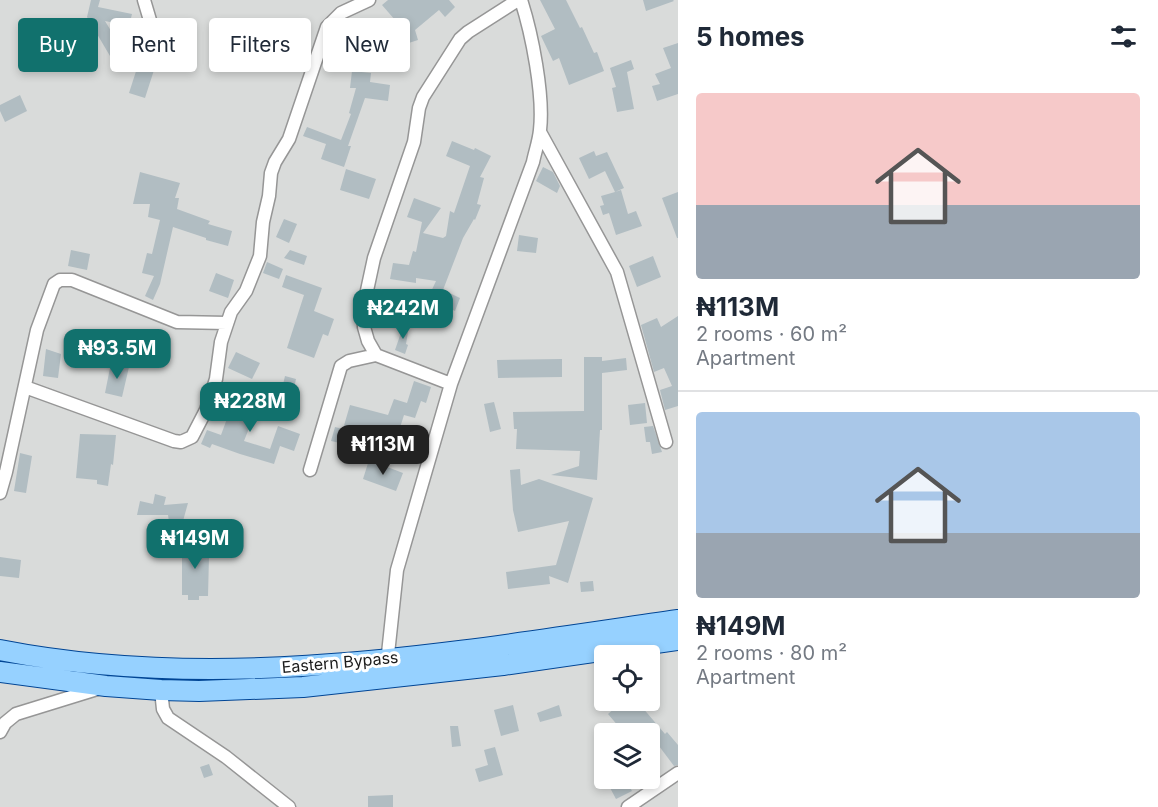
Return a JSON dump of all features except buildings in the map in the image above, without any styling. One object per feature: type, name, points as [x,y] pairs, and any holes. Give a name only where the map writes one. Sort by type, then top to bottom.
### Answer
[{"type":"main road","name":"Eastern Bypass","points":[[0,672],[106,686],[161,690],[199,691],[303,687],[500,645],[678,620]]},
{"type":"main road","name":"Eastern Bypass","points":[[0,650],[107,665],[199,670],[300,667],[387,668],[503,665],[678,640]]},
{"type":"street","points":[[144,0],[149,18]]},
{"type":"street","points":[[25,387],[174,441],[187,440],[192,437],[206,410],[216,379],[221,342],[227,322],[231,312],[246,291],[257,265],[274,162],[289,139],[327,27],[341,13],[369,0]]},
{"type":"street","points":[[376,355],[368,341],[364,327],[363,309],[374,258],[414,142],[423,97],[460,39],[519,0],[528,22],[536,70],[541,116],[540,132],[533,162],[451,384],[397,570],[387,668]]},
{"type":"street","points":[[540,132],[617,272],[666,442]]},
{"type":"street","points":[[0,493],[37,330],[54,284],[60,280],[72,280],[177,322],[227,322]]},
{"type":"street","points":[[310,470],[341,366],[349,361],[376,355],[451,384]]},
{"type":"street","points":[[0,732],[5,723],[16,714],[106,686]]},
{"type":"street","points":[[161,690],[163,709],[168,718],[226,757],[289,807]]},
{"type":"street","points":[[628,807],[678,773]]},
{"type":"shaded area","points":[[0,0],[678,0],[678,807],[0,807]]}]
